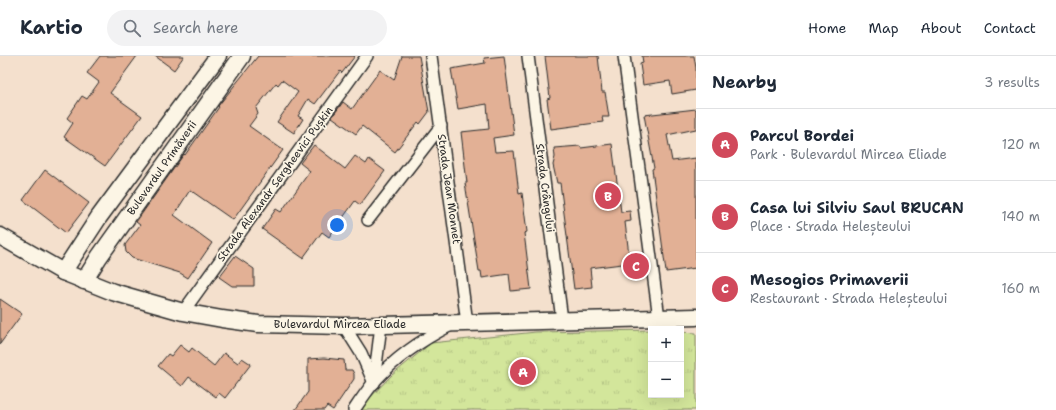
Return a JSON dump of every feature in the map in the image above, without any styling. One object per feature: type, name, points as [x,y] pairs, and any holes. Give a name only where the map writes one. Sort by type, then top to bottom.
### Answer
[{"type":"street","name":"Bulevardul Primăverii","points":[[63,272],[99,217],[218,56]]},
{"type":"street","name":"Bulevardul Primăverii","points":[[84,281],[99,257],[242,56]]},
{"type":"street","name":"Strada Alexandr Sergheevici Pușkin","points":[[183,312],[367,56]]},
{"type":"street","name":"Strada Jean Monnet","points":[[431,56],[441,126],[460,323]]},
{"type":"street","name":"Strada Crângului","points":[[528,56],[562,320]]},
{"type":"street","points":[[624,56],[659,318]]},
{"type":"street","points":[[368,220],[441,126]]},
{"type":"street","name":"Bulevardul Mircea Eliade","points":[[0,236],[63,272],[141,301],[183,312],[258,324],[344,326],[696,317]]},
{"type":"street","points":[[354,410],[374,383],[397,360],[432,335],[460,323]]},
{"type":"street","points":[[374,383],[381,325]]},
{"type":"street","points":[[344,326],[361,353],[374,383]]},
{"type":"green space","points":[[648,330],[648,398],[684,398],[684,332],[696,333],[696,410],[358,410],[392,375],[431,343],[536,332]]},
{"type":"building","points":[[100,56],[137,56],[110,93],[142,116],[105,166],[64,137],[73,123],[67,118],[82,96],[87,99],[99,82],[87,73]]},
{"type":"building","points":[[155,56],[184,56],[174,70]]},
{"type":"building","points":[[258,56],[355,56],[342,73],[340,71],[315,104],[308,99],[298,116],[303,119],[294,133],[277,122],[298,92],[282,80],[278,85],[276,83],[256,108],[258,114],[249,126],[283,150],[233,220],[190,190],[174,215],[212,243],[188,278],[180,273],[132,258],[126,252],[125,245],[140,225],[136,222],[219,107],[218,106]]},
{"type":"building","points":[[402,56],[419,56],[429,112],[420,124],[418,122],[395,152],[362,126],[356,134],[332,117],[343,102],[352,109],[380,70],[394,80]]},
{"type":"building","points":[[504,56],[514,135],[493,138],[495,152],[514,151],[519,194],[522,193],[527,232],[524,233],[531,289],[511,291],[509,274],[482,278],[481,271],[479,271],[465,183],[467,183],[461,132],[489,129],[487,104],[458,109],[451,69],[485,63],[484,58]]},
{"type":"building","points":[[545,56],[598,56],[602,92],[605,92],[609,117],[602,117],[603,122],[551,129],[547,99],[550,98]]},
{"type":"building","points":[[642,56],[694,56],[696,68],[696,90],[672,94],[670,81],[643,85],[640,64],[643,63]]},
{"type":"building","points":[[696,109],[696,129],[667,135],[672,161],[696,158],[696,268],[666,272],[652,169],[654,168],[644,115]]},
{"type":"building","points":[[612,144],[621,212],[630,211],[631,221],[625,222],[630,263],[590,268],[592,287],[574,289],[560,183],[557,183],[553,165],[555,157],[554,148],[580,146],[581,148]]},
{"type":"building","points":[[314,145],[345,169],[355,156],[366,164],[369,159],[385,171],[360,205],[355,201],[329,237],[322,232],[303,258],[262,229],[276,209],[281,212],[310,171],[300,163]]},
{"type":"building","points":[[45,170],[89,203],[66,233],[23,200]]},
{"type":"building","points":[[235,256],[254,269],[254,286],[232,286],[219,277]]},
{"type":"building","points":[[0,299],[22,314],[0,344]]},
{"type":"building","points":[[180,345],[189,352],[192,348],[214,366],[224,353],[238,363],[242,358],[251,364],[225,398],[219,393],[216,397],[189,377],[182,386],[158,366],[168,354],[171,356]]},
{"type":"building","points":[[324,358],[344,360],[345,370],[352,370],[354,379],[333,410],[327,406],[324,410],[295,410],[308,392],[308,359]]},
{"type":"place","name":"Casa lui Silviu Saul BRUCAN","points":[[608,196]]},
{"type":"place","name":"Mesogios Primaverii","points":[[636,266]]},
{"type":"place","name":"Parcul Bordei","points":[[523,372]]}]
